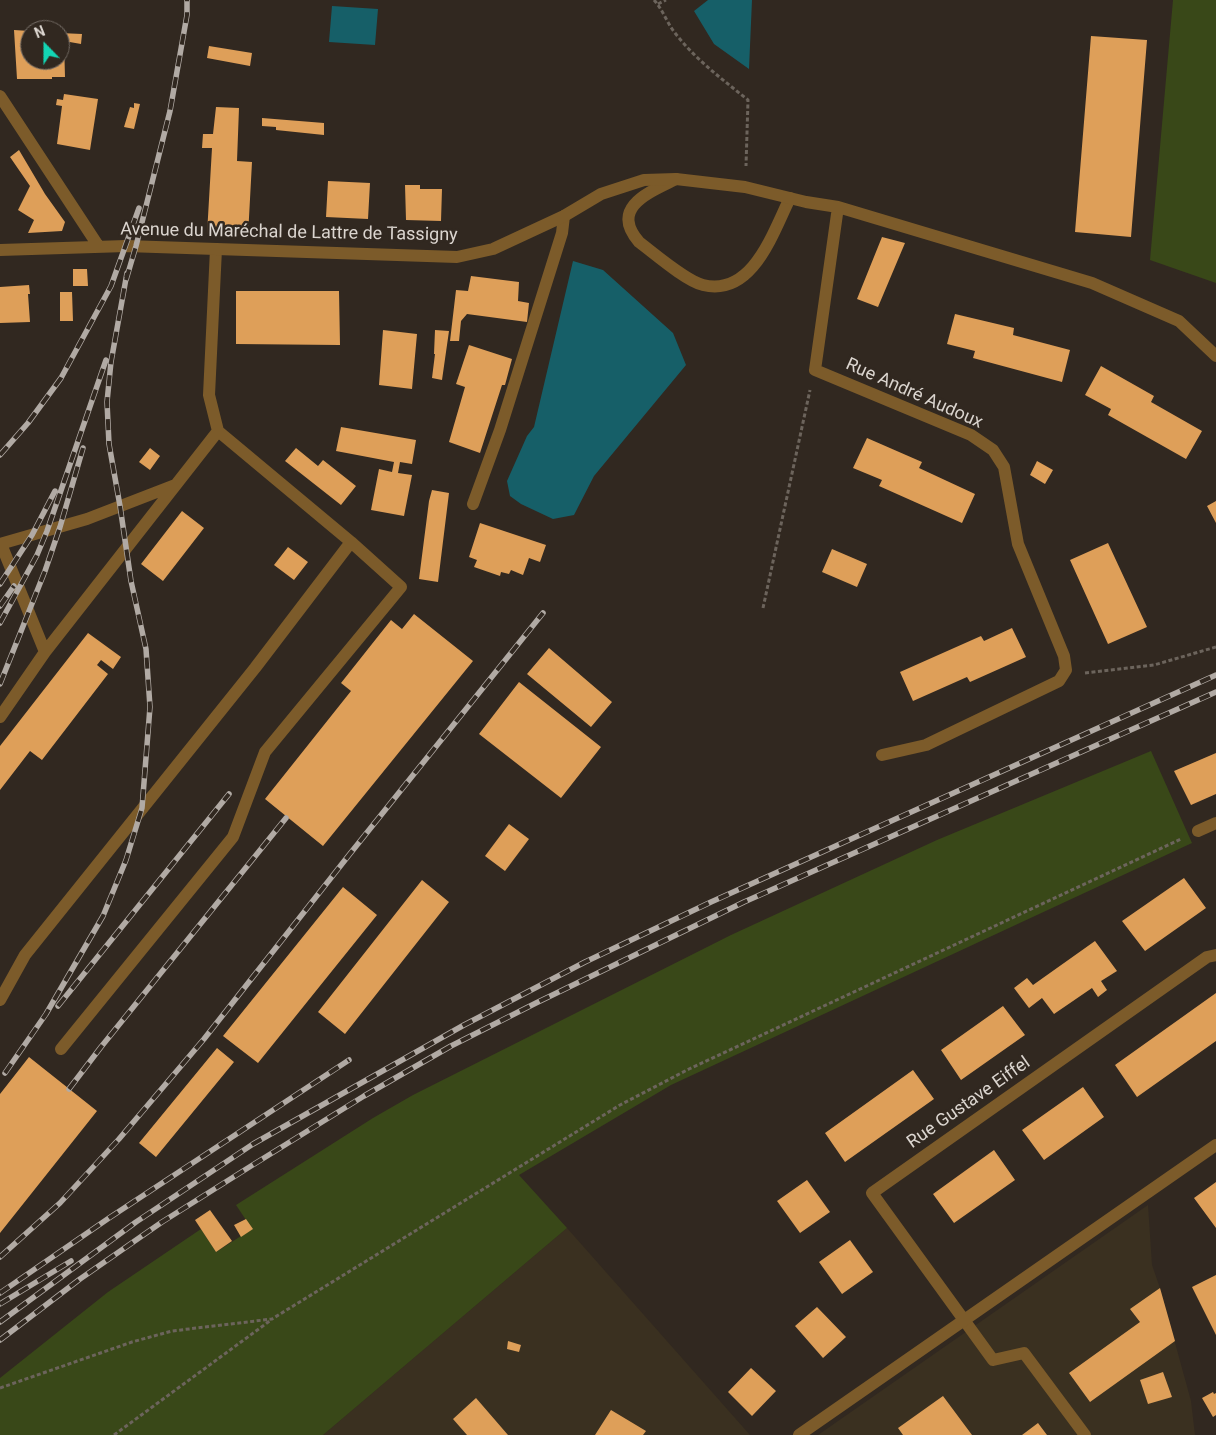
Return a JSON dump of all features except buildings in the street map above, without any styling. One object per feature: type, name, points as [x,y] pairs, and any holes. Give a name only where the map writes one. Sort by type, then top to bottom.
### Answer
[{"type":"street","points":[[0,96],[99,247]]},
{"type":"street","name":"Avenue du Maréchal de Lattre de Tassigny","points":[[0,250],[126,246],[457,256],[493,249],[564,216],[601,194],[644,180],[676,179],[745,186],[790,198],[838,207],[1092,283],[1179,321],[1216,356]]},
{"type":"street","points":[[676,179],[644,195],[633,205],[630,225],[633,235],[639,242],[686,276],[702,285],[717,286],[733,283],[743,277],[757,264],[790,198]]},
{"type":"street","points":[[815,370],[838,207]]},
{"type":"street","points":[[473,504],[500,430],[560,242],[564,216]]},
{"type":"street","points":[[61,1049],[233,837],[266,752],[401,587],[351,542],[218,431],[209,395],[216,249]]},
{"type":"street","name":"Rue André Audoux","points":[[815,370],[971,435],[993,450],[1004,467],[1018,544],[1064,656],[1066,670]]},
{"type":"street","points":[[0,717],[45,652],[218,431]]},
{"type":"street","points":[[45,652],[1,544],[87,519],[175,485]]},
{"type":"street","points":[[0,1000],[24,955],[255,668],[351,542]]},
{"type":"street","points":[[882,755],[926,745],[1059,681],[1066,670]]},
{"type":"street","points":[[1198,831],[1216,823]]},
{"type":"street","name":"Rue Gustave Eiffel","points":[[964,1320],[872,1193],[1206,957],[1216,955]]},
{"type":"street","points":[[799,1435],[1216,1145]]},
{"type":"street","points":[[964,1320],[993,1360],[1024,1353],[1085,1435]]},
{"type":"path","points":[[654,0],[674,32],[698,60],[748,100],[745,186]]},
{"type":"path","points":[[658,4],[666,0]]},
{"type":"path","points":[[762,608],[815,370]]},
{"type":"path","points":[[1066,670],[1089,673],[1154,664],[1216,647]]},
{"type":"path","points":[[114,1435],[272,1319],[620,1105],[689,1068],[1198,831]]},
{"type":"path","points":[[0,1388],[132,1342],[172,1331],[272,1319]]},
{"type":"shaded area","points":[[1148,1205],[1152,1265],[1191,1401],[1195,1435],[818,1435]]},
{"type":"shaded area","points":[[567,1228],[750,1435],[323,1435]]},
{"type":"green space","points":[[1173,0],[1216,0],[1216,283],[1150,260]]},
{"type":"green space","points":[[1151,751],[1192,843],[671,1085],[519,1175],[567,1228],[323,1435],[0,1435],[0,1378],[108,1292],[201,1229],[216,1252],[252,1229],[236,1205],[373,1118],[413,1095],[731,935],[937,840]]},
{"type":"water","points":[[708,0],[752,0],[749,69],[714,44],[694,11]]},
{"type":"water","points":[[332,6],[378,9],[375,45],[329,42]]},
{"type":"water","points":[[573,261],[603,270],[673,333],[686,365],[594,476],[574,515],[553,519],[521,504],[510,496],[507,481],[527,436],[534,427]]},
{"type":"railway","points":[[126,280],[170,111],[187,15],[187,0]]},
{"type":"railway","points":[[0,455],[28,423],[61,378],[111,286],[139,208]]},
{"type":"railway","points":[[5,1073],[46,1014],[103,916],[126,860],[142,808],[150,707],[146,649],[131,581],[109,444],[107,402],[111,362],[127,273]]},
{"type":"railway","points":[[0,623],[37,555],[47,531],[106,360]]},
{"type":"railway","points":[[0,684],[45,571],[83,448]]},
{"type":"railway","points":[[0,584],[32,535],[55,491]]},
{"type":"railway","points":[[0,606],[14,586]]},
{"type":"railway","points":[[0,1257],[60,1203],[119,1139],[204,1039],[543,613]]},
{"type":"railway","points":[[0,1322],[136,1222],[253,1144],[464,1025],[585,962],[711,902],[1216,675]]},
{"type":"railway","points":[[0,1340],[80,1279],[162,1222],[364,1096],[451,1046],[744,902],[1216,692]]},
{"type":"railway","points":[[58,1006],[229,794]]},
{"type":"railway","points":[[69,1089],[286,818]]},
{"type":"railway","points":[[0,1293],[109,1218],[349,1060]]},
{"type":"railway","points":[[0,1304],[71,1261]]}]
